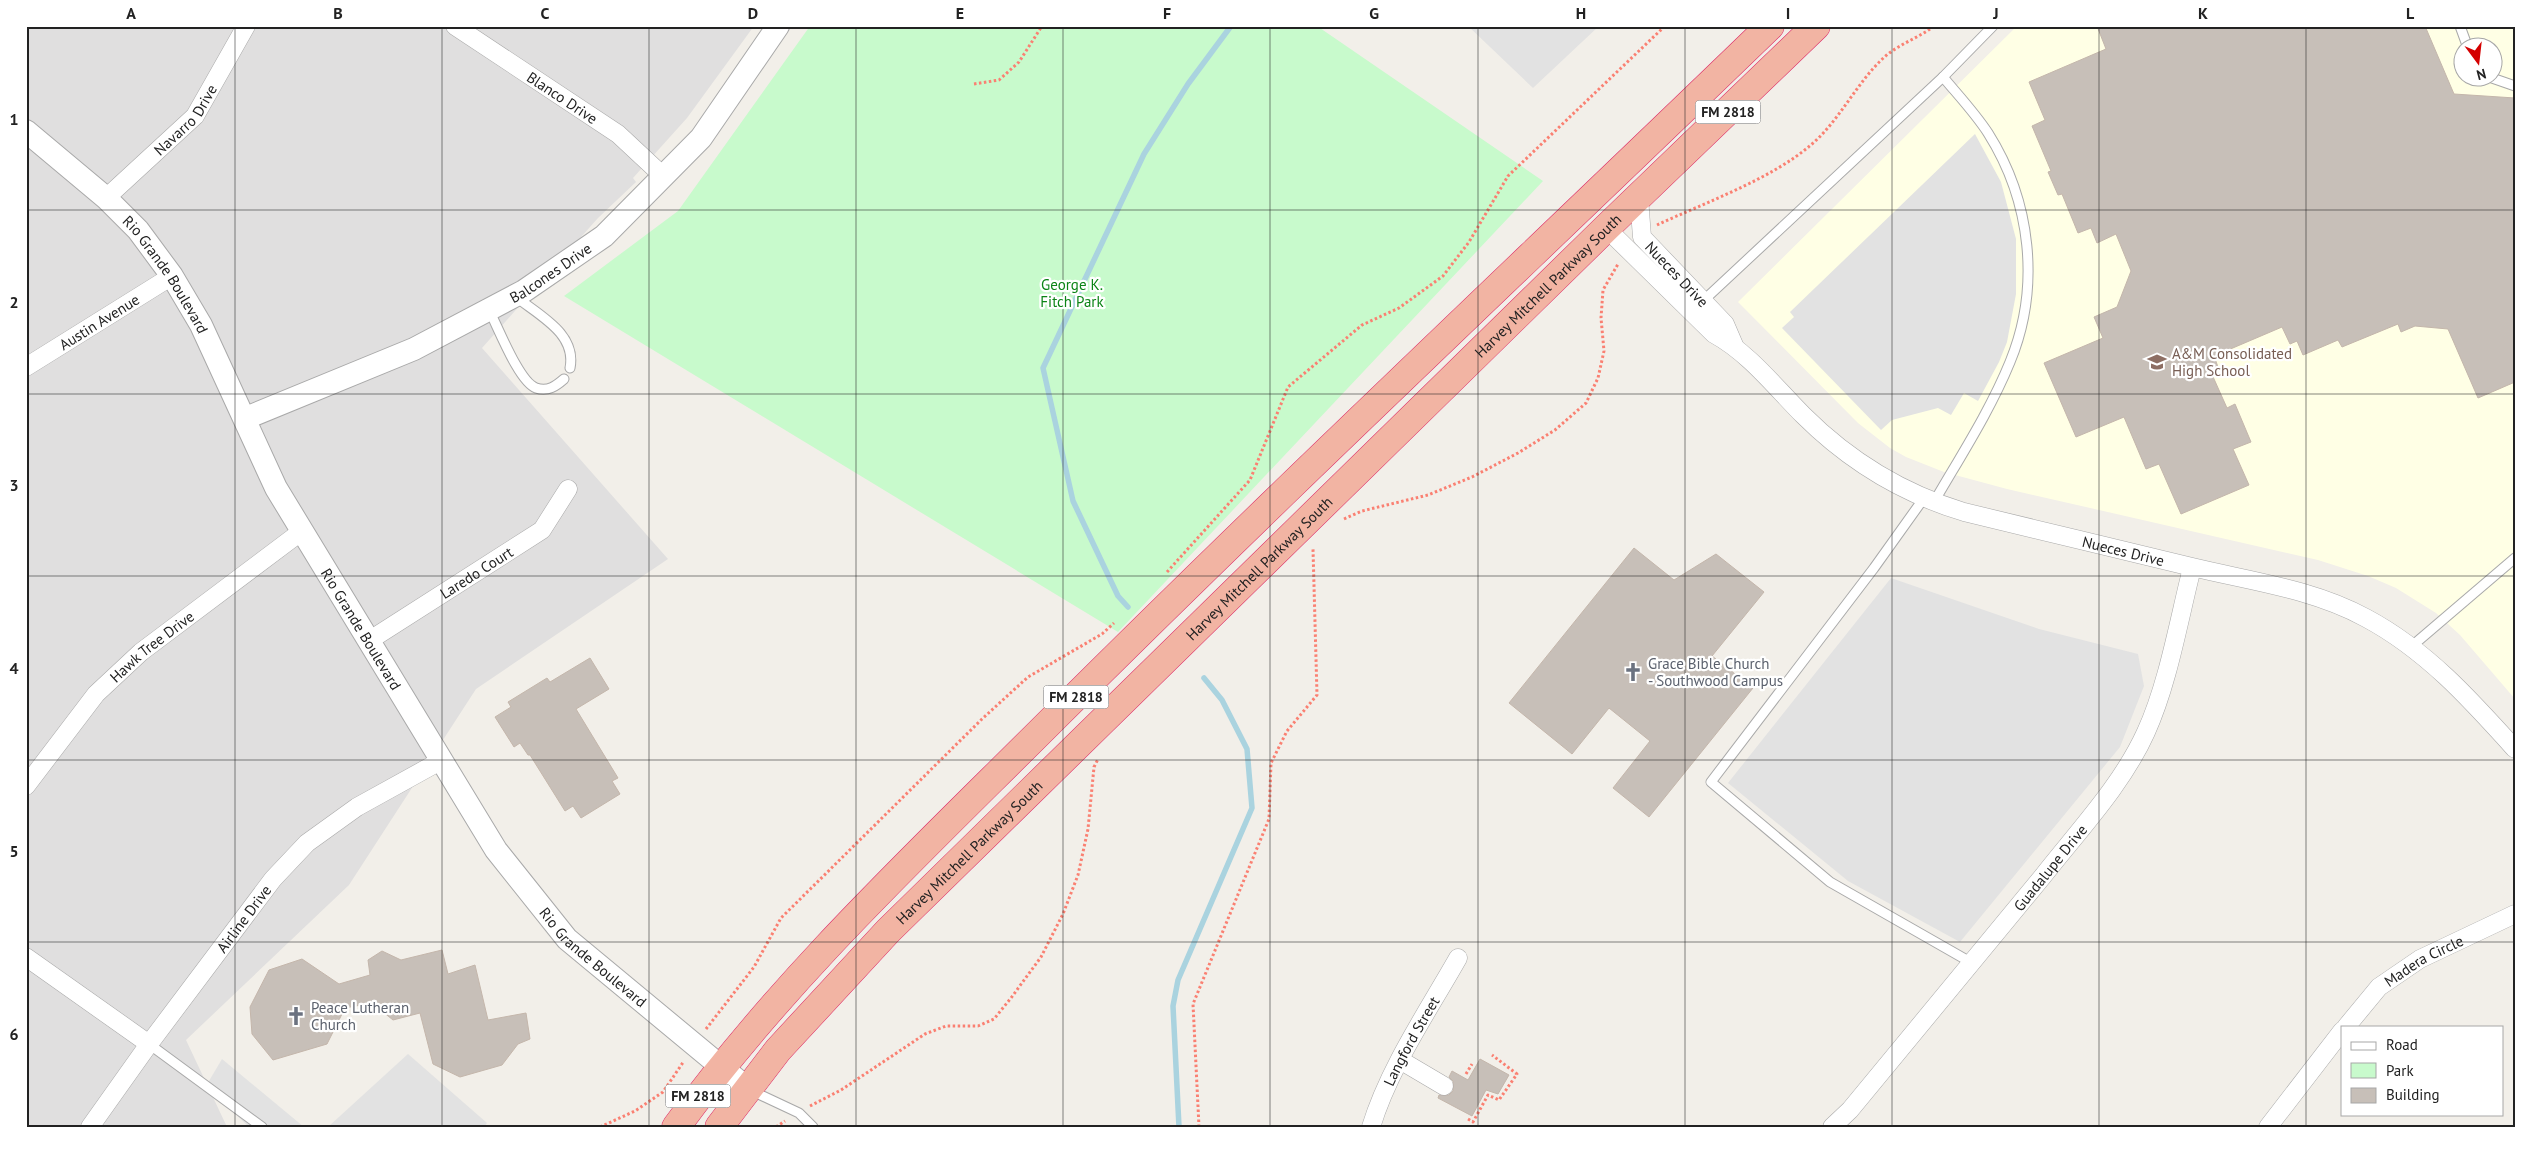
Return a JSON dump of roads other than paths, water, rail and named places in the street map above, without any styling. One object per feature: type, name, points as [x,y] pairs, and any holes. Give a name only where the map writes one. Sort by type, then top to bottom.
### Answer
[{"type":"highway","name":"FM 2818","points":[[676,1127],[720,1066],[830,942],[1126,646],[1770,26]]},
{"type":"highway","name":"Harvey Mitchell Parkway South","points":[[719,1127],[778,1050],[888,931],[1606,228],[1816,26]]},
{"type":"highway","points":[[1606,228],[1604,211],[1612,179]]},
{"type":"street","name":"Navarro Drive","points":[[106,198],[195,116],[246,26]]},
{"type":"street","name":"Blanco Drive","points":[[455,26],[618,134],[663,176]]},
{"type":"street","name":"Balcones Drive","points":[[246,418],[414,349],[514,296],[604,236],[701,138],[778,26]]},
{"type":"street","name":"Rio Grande Boulevard","points":[[26,131],[106,198],[138,230],[172,276],[201,325],[246,418],[276,488],[496,850],[567,939],[748,1089]]},
{"type":"street","name":"Nueces Drive","points":[[1639,198],[1642,237],[1725,324],[1734,345]]},
{"type":"street","name":"Nueces Drive","points":[[1606,228],[1714,334],[1734,345],[1842,451],[1881,478],[1929,500],[1964,512],[2282,588],[2328,601],[2366,618],[2412,646],[2438,667],[2515,749]]},
{"type":"street","name":"Austin Avenue","points":[[26,367],[172,276]]},
{"type":"street","name":"Laredo Court","points":[[370,640],[542,530],[568,489]]},
{"type":"street","name":"Hawk Tree Drive","points":[[26,786],[96,694],[141,652],[302,531]]},
{"type":"street","name":"Guadalupe Drive","points":[[1832,1127],[1850,1110],[1972,963],[2108,794],[2146,731],[2162,684],[2192,568]]},
{"type":"street","name":"Airline Drive","points":[[90,1127],[149,1044],[273,879],[307,843],[357,807],[442,760]]},
{"type":"street","name":"Madera Circle","points":[[2347,1026],[2379,987],[2420,959],[2515,914]]},
{"type":"street","points":[[26,956],[149,1044]]},
{"type":"street","name":"Langford Street","points":[[1371,1127],[1378,1104],[1400,1060],[1458,958]]},
{"type":"street","points":[[2268,1127],[2341,1032]]},
{"type":"street","points":[[1400,1060],[1444,1086]]},
{"type":"lane","points":[[1703,302],[1943,77],[1993,26]]},
{"type":"lane","points":[[2460,26],[2464,38]]},
{"type":"lane","points":[[1943,77],[1983,126],[2008,172],[2023,222],[2028,278],[2023,321],[2010,362],[1929,500],[1874,568],[1711,782],[1830,882],[1972,963]]},
{"type":"lane","points":[[514,296],[564,335],[572,360],[570,368]]},
{"type":"lane","points":[[489,310],[524,379],[535,388],[545,390],[555,387],[564,379]]},
{"type":"lane","points":[[2412,646],[2515,558]]},
{"type":"lane","points":[[149,1044],[262,1127]]},
{"type":"lane","points":[[748,1089],[799,1112],[813,1127]]},
{"type":"waterway","points":[[1128,607],[1118,596],[1073,501],[1043,368],[1144,154],[1188,84],[1231,26]]},
{"type":"waterway","points":[[1179,1127],[1173,1006],[1178,980],[1252,808],[1247,749],[1222,700],[1204,678]]},
{"type":"place","name":"A&M Consolidated High School","points":[[2157,362]]},
{"type":"place","name":"Grace Bible Church - Southwood Campus","points":[[1633,672]]},
{"type":"place","name":"Peace Lutheran Church","points":[[296,1016]]},
{"type":"park label","name":"George K. Fitch Park","points":[[1072,292]]}]
